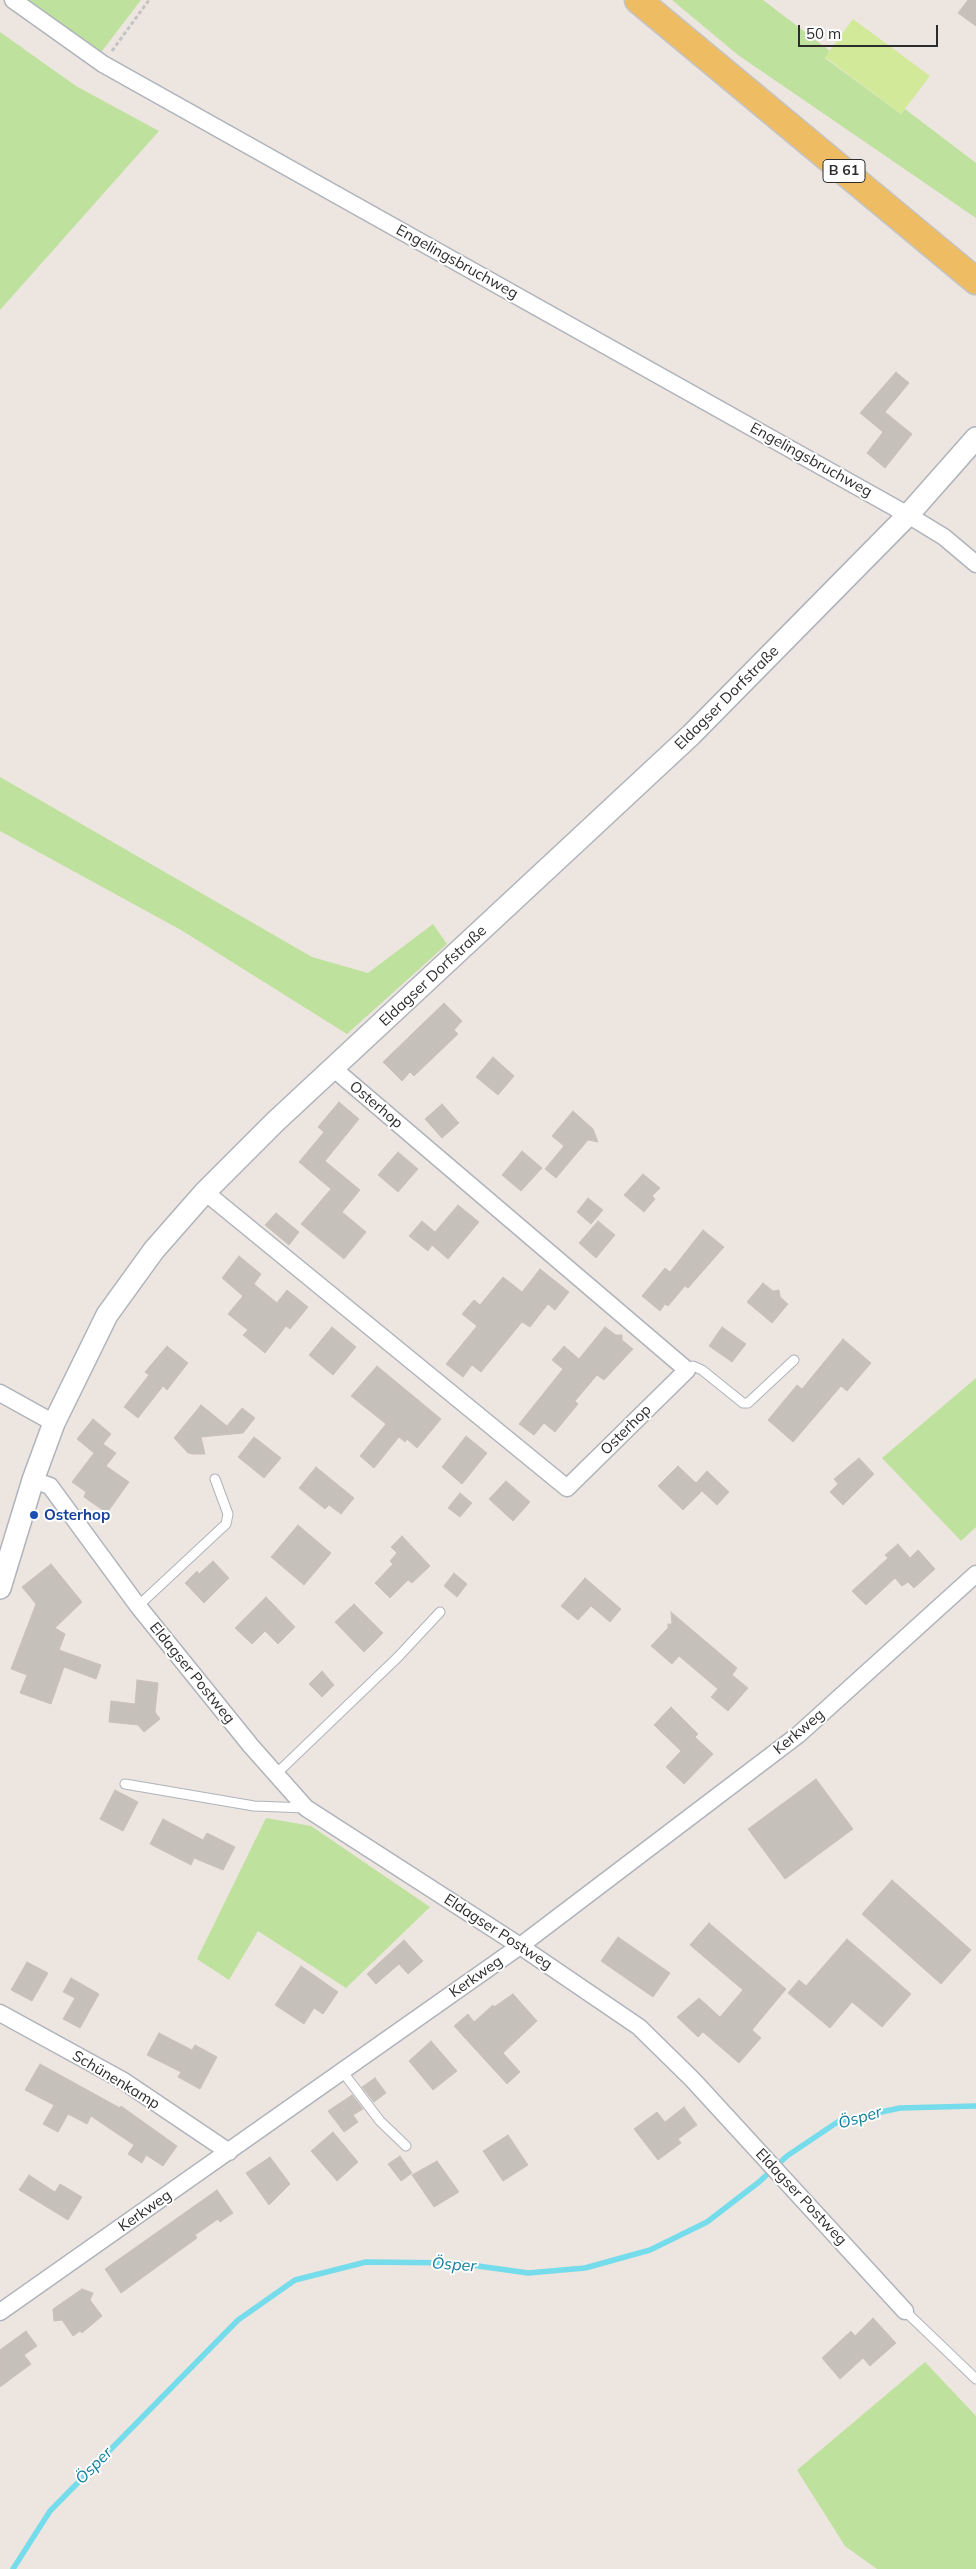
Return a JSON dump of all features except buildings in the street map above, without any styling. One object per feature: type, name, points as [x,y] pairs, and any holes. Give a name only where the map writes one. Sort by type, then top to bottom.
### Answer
[{"type":"main road","name":"B 61","points":[[638,0],[976,281]]},
{"type":"street","name":"Engelingsbruchweg","points":[[13,0],[103,64],[908,515],[944,537],[976,564]]},
{"type":"street","name":"Eldagser Dorfstraße","points":[[0,1588],[33,1480],[54,1422],[107,1315],[154,1250],[205,1192],[275,1122],[691,735],[908,515],[976,438]]},
{"type":"street","name":"Osterhop","points":[[205,1192],[567,1488],[688,1370],[334,1069]]},
{"type":"street","points":[[0,1393],[54,1422]]},
{"type":"street","name":"Eldagser Postweg","points":[[33,1480],[50,1486],[138,1606],[306,1808],[520,1946],[639,2027],[693,2080],[905,2311]]},
{"type":"street","name":"Kerkweg","points":[[0,2312],[520,1946],[798,1735],[976,1574]]},
{"type":"street","name":"Schünenkamp","points":[[0,2013],[122,2080],[229,2152]]},
{"type":"lane","points":[[688,1370],[692,1366],[702,1370],[743,1403],[748,1403],[794,1360]]},
{"type":"lane","points":[[138,1606],[226,1524],[228,1514],[215,1479]]},
{"type":"lane","points":[[276,1774],[398,1658],[440,1612]]},
{"type":"lane","points":[[125,1784],[254,1806],[306,1808]]},
{"type":"lane","points":[[342,2072],[380,2121],[406,2146]]},
{"type":"lane","name":"Eldagser Postweg","points":[[905,2311],[976,2379]]},
{"type":"path","points":[[103,64],[149,0]]},
{"type":"green space","points":[[24,0],[141,0],[99,55]]},
{"type":"green space","points":[[672,0],[763,0],[830,51],[825,58],[901,114],[905,109],[976,163],[976,218],[738,55]]},
{"type":"green space","points":[[853,19],[930,76],[901,114],[825,57]]},
{"type":"green space","points":[[0,32],[76,86],[159,131],[0,310]]},
{"type":"green space","points":[[0,777],[312,957],[368,973],[433,924],[447,944],[347,1034],[181,930],[0,831]]},
{"type":"green space","points":[[976,1378],[976,1527],[961,1541],[882,1458]]},
{"type":"green space","points":[[266,1818],[311,1826],[430,1907],[346,1988],[258,1931],[229,1980],[197,1959]]},
{"type":"green space","points":[[925,2362],[976,2416],[976,2569],[877,2569],[845,2546],[797,2470]]},
{"type":"waterway","name":"Ösper","points":[[13,2569],[50,2511],[238,2320],[295,2280],[366,2262],[457,2263],[528,2273],[585,2268],[650,2250],[707,2222],[759,2182],[787,2156],[839,2121],[900,2108],[976,2106]]},
{"type":"place","name":"Osterhop","points":[[34,1515]]}]
